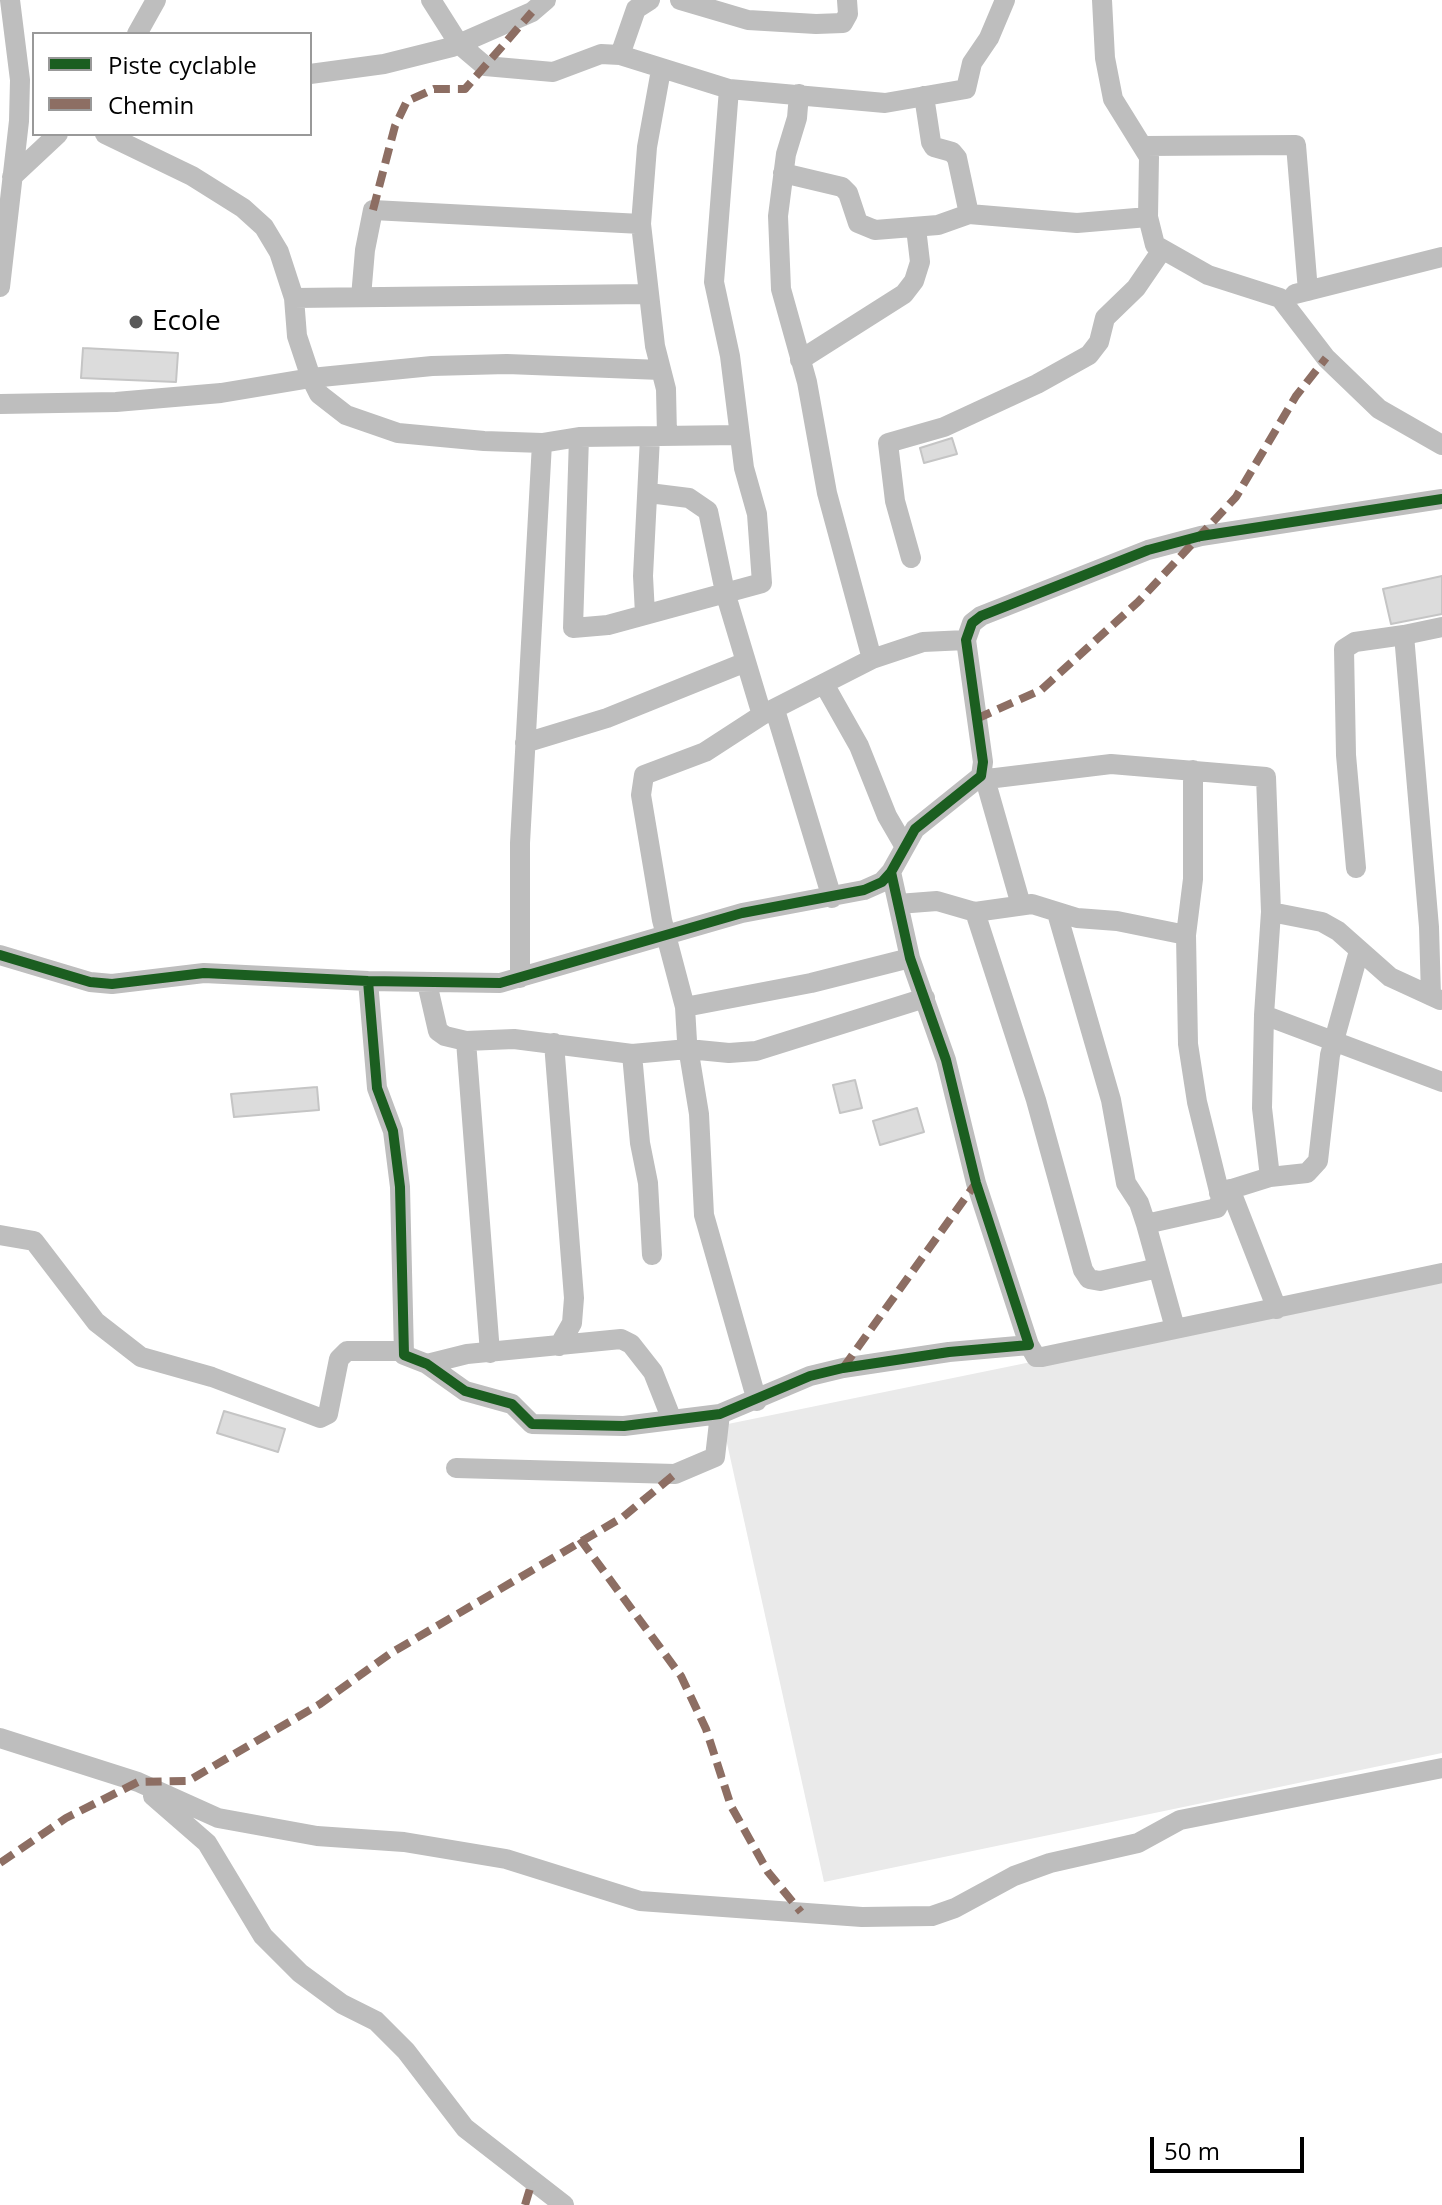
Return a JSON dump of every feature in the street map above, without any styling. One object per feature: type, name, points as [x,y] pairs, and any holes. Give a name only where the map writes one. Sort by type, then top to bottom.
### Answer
[{"type":"street","points":[[0,287],[12,177],[27,98],[10,0]]},
{"type":"street","points":[[138,32],[156,0]]},
{"type":"street","points":[[431,0],[459,44],[485,66],[527,73],[553,72],[601,54],[620,55],[729,89],[885,103],[967,88],[972,63],[989,38],[1005,0]]},
{"type":"street","points":[[312,74],[384,64],[459,44],[532,12],[546,0]]},
{"type":"street","points":[[620,55],[636,9],[650,0]]},
{"type":"street","points":[[680,0],[748,20],[816,24],[843,23],[848,14],[847,0]]},
{"type":"street","points":[[1102,0],[1105,58],[1113,99],[1118,111],[1145,146],[1150,166],[1148,217],[1153,241],[1162,250],[1208,275],[1280,298],[1442,257]]},
{"type":"street","points":[[645,614],[643,576],[649,493],[667,398],[648,294],[641,224],[646,161],[661,70]]},
{"type":"street","points":[[579,437],[571,626],[578,630],[595,628],[761,584],[764,579],[757,514],[714,282],[729,89]]},
{"type":"street","points":[[799,94],[783,173],[777,252],[782,297],[800,360],[827,493],[872,659]]},
{"type":"street","points":[[924,96],[931,142],[952,152],[957,158],[969,214]]},
{"type":"street","points":[[12,177],[56,136]]},
{"type":"street","points":[[109,136],[192,176],[243,208],[264,227],[279,252],[294,298],[297,336],[311,378],[319,394],[333,408],[385,430],[433,438],[542,443],[579,437],[740,435]]},
{"type":"street","points":[[1145,146],[1296,145],[1308,291]]},
{"type":"street","points":[[783,173],[842,187],[848,193],[855,219],[875,230],[953,222],[969,214],[1077,223],[1148,217]]},
{"type":"street","points":[[361,297],[365,250],[373,210],[641,224]]},
{"type":"street","points":[[800,360],[904,294],[914,281],[920,262],[916,228]]},
{"type":"street","points":[[911,558],[895,501],[888,443],[944,427],[1037,384],[1089,355],[1099,342],[1105,318],[1136,288],[1162,250]]},
{"type":"street","points":[[294,298],[648,294]]},
{"type":"street","points":[[1280,298],[1326,358],[1379,409],[1442,445]]},
{"type":"street","points":[[0,404],[116,402],[221,393],[311,378],[477,365],[661,370]]},
{"type":"street","points":[[520,978],[525,743],[542,443]]},
{"type":"street","points":[[649,493],[689,498],[708,511],[725,592],[746,662],[769,712],[832,898]]},
{"type":"street","points":[[1021,905],[982,780],[983,762],[966,640],[972,623],[981,616],[1148,550],[1201,536],[1442,499]]},
{"type":"street","points":[[1356,868],[1345,740],[1344,649],[1355,642],[1442,627]]},
{"type":"street","points":[[1404,635],[1436,999]]},
{"type":"street","points":[[757,1401],[704,1215],[699,1114],[688,1049],[685,1007],[666,934],[641,795],[642,778],[648,771],[705,752],[769,712],[872,659],[923,642],[966,640]]},
{"type":"street","points":[[525,743],[607,718],[746,662]]},
{"type":"street","points":[[824,684],[859,746],[887,816],[905,847]]},
{"type":"street","points":[[0,955],[90,982],[112,984],[204,973],[492,983],[520,978],[750,911],[832,898],[875,886],[891,872],[915,829],[982,780],[1095,765],[1263,775],[1269,780],[1271,912],[1262,1108],[1270,1177]]},
{"type":"street","points":[[1193,770],[1193,879],[1186,935],[1188,1044],[1197,1102],[1224,1191],[1277,1309]]},
{"type":"street","points":[[891,872],[910,958],[946,1060],[976,1183],[1029,1345],[1036,1357],[1442,1273]]},
{"type":"street","points":[[898,904],[937,901],[975,912],[1021,905],[1041,906],[1057,913],[1186,935]]},
{"type":"street","points":[[975,912],[1036,1100],[1083,1270],[1089,1279],[1100,1281],[1158,1268]]},
{"type":"street","points":[[1271,912],[1322,922],[1338,931],[1390,977],[1436,999]]},
{"type":"street","points":[[1057,913],[1111,1100],[1126,1183],[1139,1203],[1175,1328]]},
{"type":"street","points":[[1224,1191],[1270,1177],[1307,1173],[1318,1161],[1334,1042],[1359,951]]},
{"type":"street","points":[[685,1007],[811,983],[910,958]]},
{"type":"street","points":[[368,981],[377,1088],[393,1131],[400,1187],[403,1351],[410,1360],[427,1364],[472,1395],[512,1404],[532,1424],[612,1427],[720,1414],[757,1401],[810,1376],[843,1368],[949,1352],[1029,1345]]},
{"type":"street","points":[[427,983],[438,1031],[466,1041],[514,1039],[632,1054],[688,1049],[737,1053],[766,1049],[925,998]]},
{"type":"street","points":[[1264,1015],[1442,1082]]},
{"type":"street","points":[[466,1041],[490,1353]]},
{"type":"street","points":[[554,1043],[574,1298],[572,1323],[559,1346]]},
{"type":"street","points":[[632,1054],[640,1143],[647,1179],[652,1255]]},
{"type":"street","points":[[1146,1224],[1217,1208],[1224,1191]]},
{"type":"street","points":[[0,1235],[34,1241],[96,1322],[141,1357],[212,1377],[320,1418],[328,1414],[339,1359],[347,1351],[403,1351]]},
{"type":"street","points":[[427,1364],[490,1353],[626,1340],[653,1372],[672,1420]]},
{"type":"street","points":[[456,1468],[675,1474],[715,1457],[720,1414]]},
{"type":"street","points":[[0,1738],[138,1782],[218,1818],[317,1836],[404,1842],[506,1859],[640,1901],[903,1917],[932,1916],[955,1908],[1014,1876],[1050,1863],[1138,1843],[1180,1820],[1442,1768]]},
{"type":"street","points":[[138,1782],[207,1843],[263,1936],[281,1955],[342,2004],[376,2021],[406,2051],[465,2128],[564,2205]]},
{"type":"shaded area","points":[[1442,1278],[1442,1753],[824,1882],[723,1425]]},
{"type":"building","points":[[83,348],[178,353],[176,382],[81,378]]},
{"type":"building","points":[[952,438],[957,454],[924,463],[920,448]]},
{"type":"building","points":[[1442,576],[1442,614],[1391,624],[1383,589]]},
{"type":"building","points":[[855,1080],[862,1108],[840,1113],[833,1085]]},
{"type":"building","points":[[317,1087],[319,1110],[234,1117],[231,1094]]},
{"type":"building","points":[[917,1108],[924,1132],[880,1145],[873,1121]]},
{"type":"building","points":[[224,1411],[285,1429],[278,1452],[217,1433]]},
{"type":"marked path","points":[[373,210],[395,126],[407,101],[434,89],[465,89],[532,12]]},
{"type":"marked path","points":[[976,719],[1041,690],[1138,602],[1236,497],[1296,396],[1326,358]]},
{"type":"marked path","points":[[843,1368],[976,1183]]},
{"type":"marked path","points":[[0,1863],[66,1818],[138,1782],[188,1781],[320,1704],[391,1653],[623,1517],[675,1474]]},
{"type":"marked path","points":[[580,1539],[681,1676],[706,1729],[731,1806],[768,1872],[801,1912]]},
{"type":"marked path","points":[[525,2205],[532,2182]]},
{"type":"cycle path","points":[[0,955],[90,982],[112,984],[204,973],[368,981],[500,983],[742,913],[864,890],[882,882],[891,872],[915,829],[981,776],[983,762],[966,640],[972,623],[981,616],[1148,550],[1201,536],[1442,499]]},
{"type":"cycle path","points":[[368,981],[377,1088],[393,1131],[400,1187],[404,1355],[427,1364],[465,1391],[512,1404],[532,1424],[624,1426],[720,1414],[810,1376],[843,1368],[949,1352],[1029,1345],[976,1183],[946,1060],[910,958],[891,872]]},
{"type":"place","name":"Ecole","points":[[136,322]]}]
